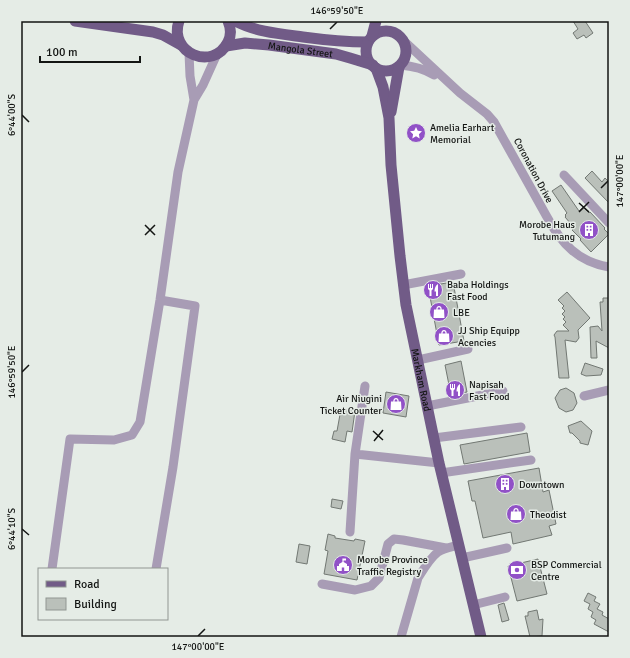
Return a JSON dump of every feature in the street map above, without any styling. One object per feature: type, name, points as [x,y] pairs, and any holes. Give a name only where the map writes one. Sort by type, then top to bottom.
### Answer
[{"type":"main road","points":[[74,21],[153,32],[163,35],[195,56],[202,57],[210,57],[217,54],[226,46],[231,32],[228,21]]},
{"type":"main road","points":[[179,21],[177,32],[178,39],[185,49]]},
{"type":"main road","name":"Mangola Street","points":[[235,21],[248,27],[280,34],[347,42],[370,39]]},
{"type":"main road","points":[[376,21],[366,46],[367,57],[374,67],[388,71],[399,66],[404,60],[406,54],[406,48],[390,21]]},
{"type":"main road","points":[[370,39],[381,31],[386,30],[400,38]]},
{"type":"main road","name":"Mangola Street","points":[[226,46],[245,43],[336,54],[374,67]]},
{"type":"main road","name":"Markham Road","points":[[389,118],[399,66]]},
{"type":"main road","name":"Markham Road","points":[[374,67],[383,87],[389,118],[391,165],[406,304],[440,468],[481,637]]},
{"type":"street","name":"Coronation Drive","points":[[400,38],[460,93]]},
{"type":"street","points":[[185,49],[194,100]]},
{"type":"street","points":[[52,568],[70,439],[114,440],[132,435],[140,422],[160,300],[178,172],[194,100],[203,85],[217,54]]},
{"type":"street","name":"Coronation Drive","points":[[399,66],[415,66],[433,74],[487,114],[504,138],[546,217],[562,240],[584,259],[609,267]]},
{"type":"street","points":[[564,175],[609,223]]},
{"type":"street","points":[[403,284],[461,274]]},
{"type":"street","points":[[156,568],[173,467],[195,306],[160,300]]},
{"type":"street","points":[[418,360],[468,349]]},
{"type":"street","points":[[350,532],[355,454],[365,386]]},
{"type":"street","points":[[584,396],[609,390]]},
{"type":"street","points":[[427,406],[503,391]]},
{"type":"street","points":[[434,438],[521,427]]},
{"type":"street","points":[[355,454],[440,468],[530,460]]},
{"type":"street","points":[[322,584],[355,590],[371,586],[379,578],[388,544],[394,539],[446,548]]},
{"type":"street","points":[[402,637],[418,578],[427,564],[437,553],[446,548],[459,545]]},
{"type":"street","points":[[462,558],[507,548]]},
{"type":"street","points":[[473,605],[505,597]]},
{"type":"building","points":[[573,21],[585,21],[593,33],[586,38],[584,35],[577,39],[573,33],[578,29]]},
{"type":"building","points":[[592,171],[602,182],[605,178],[609,182],[609,203],[585,178]]},
{"type":"building","name":"Morobe Haus Tutumang","points":[[561,185],[579,211],[583,207],[589,213],[590,212],[609,234],[591,252],[572,230],[571,224],[565,217],[567,213],[552,191]]},
{"type":"building","points":[[453,282],[464,341],[439,345],[428,286]]},
{"type":"building","points":[[567,292],[590,318],[578,330],[579,338],[576,342],[565,340],[569,378],[559,378],[554,335],[557,331],[569,331],[563,325],[566,322],[563,319],[565,317],[562,314],[565,311],[562,308],[564,306],[558,300]]},
{"type":"building","points":[[603,298],[609,298],[609,348],[596,341],[597,358],[591,358],[590,327],[598,326],[602,331],[600,302],[603,302]]},
{"type":"building","points":[[461,361],[467,392],[451,395],[445,365]]},
{"type":"building","points":[[585,363],[603,369],[601,375],[586,376],[581,374]]},
{"type":"building","points":[[566,388],[574,393],[577,403],[573,410],[566,412],[559,408],[555,398],[560,390]]},
{"type":"building","name":"Air Niugini Ticket Counter","points":[[386,392],[409,396],[406,417],[383,413]]},
{"type":"building","points":[[341,409],[355,411],[352,432],[347,431],[345,442],[332,439],[334,431],[337,431]]},
{"type":"building","points":[[581,421],[592,431],[588,445],[580,443],[580,441],[572,433],[570,433],[568,426]]},
{"type":"building","name":"Downtown","points":[[527,433],[530,452],[464,464],[460,445]]},
{"type":"building","name":"Theodist","points":[[539,468],[543,492],[549,490],[556,524],[549,526],[552,535],[513,544],[511,532],[483,538],[475,501],[472,501],[468,481]]},
{"type":"building","points":[[332,499],[343,501],[341,509],[331,507]]},
{"type":"building","name":"Morobe Province Traffic Registry","points":[[328,534],[335,536],[335,538],[365,541],[357,580],[324,574],[328,551],[325,550]]},
{"type":"building","points":[[299,544],[310,546],[307,564],[296,562]]},
{"type":"building","points":[[538,559],[547,594],[517,601],[508,566]]},
{"type":"building","points":[[588,593],[596,597],[594,601],[600,604],[597,609],[603,612],[602,615],[609,619],[609,632],[594,624],[596,620],[591,617],[593,612],[588,609],[590,604],[584,601]]},
{"type":"building","points":[[504,603],[509,620],[502,622],[498,605]]},
{"type":"building","points":[[537,610],[539,620],[543,619],[542,636],[530,637],[525,616],[528,616],[528,612]]},
{"type":"place","name":"Amelia Earhart Memorial","points":[[416,133]]},
{"type":"place","name":"Morobe Haus Tutumang","points":[[589,230]]},
{"type":"place","name":"Baba Holdings Fast Food","points":[[433,290]]},
{"type":"place","name":"LBE","points":[[439,312]]},
{"type":"place","name":"JJ Ship Equipp Acencies","points":[[444,336]]},
{"type":"place","name":"Napisah Fast Food","points":[[455,390]]},
{"type":"place","name":"Air Niugini Ticket Counter","points":[[396,404]]},
{"type":"place","name":"Downtown","points":[[505,484]]},
{"type":"place","name":"Theodist","points":[[516,514]]},
{"type":"place","name":"Morobe Province Traffic Registry","points":[[343,565]]},
{"type":"place","name":"BSP Commercial Centre","points":[[517,570]]}]
